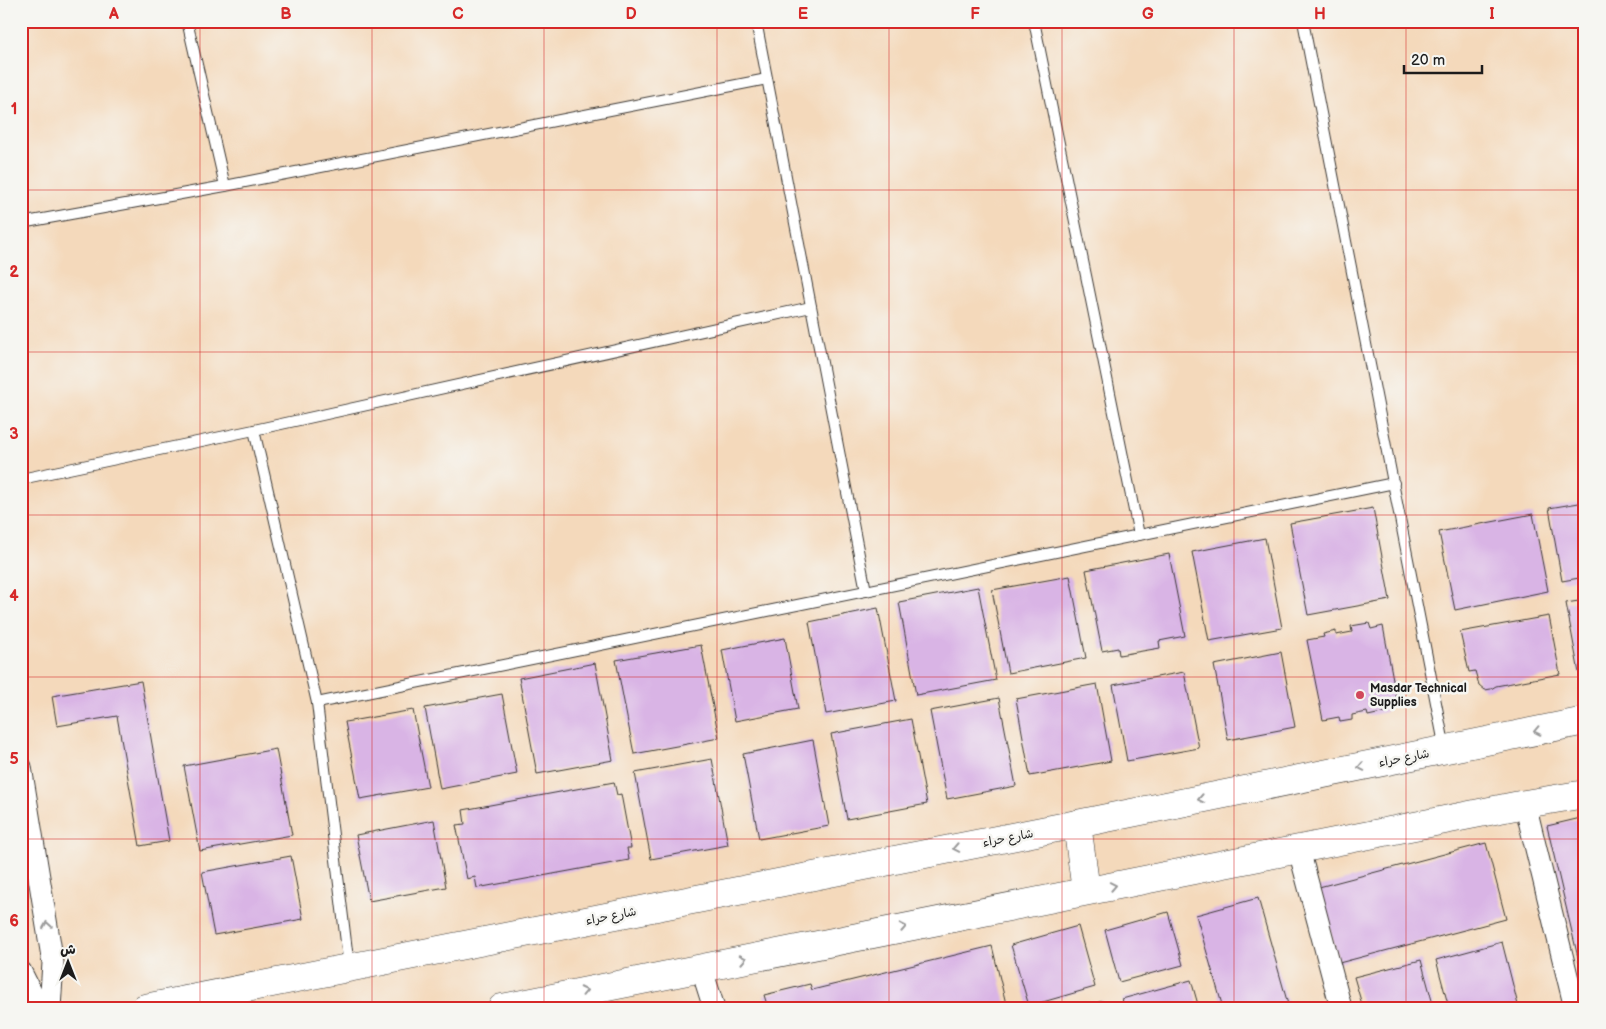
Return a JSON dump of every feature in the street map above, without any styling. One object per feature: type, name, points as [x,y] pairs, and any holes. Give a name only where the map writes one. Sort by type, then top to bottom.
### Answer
[{"type":"main road","name":"شارع حراء","points":[[146,1008],[1077,824],[1585,721]]},
{"type":"main road","points":[[502,1008],[1525,804],[1585,794]]},
{"type":"main road","points":[[1077,824],[1086,891]]},
{"type":"street","points":[[21,767],[54,963],[50,1008]]},
{"type":"street","points":[[1525,804],[1575,1008]]},
{"type":"street","points":[[1299,850],[1341,1008]]},
{"type":"street","points":[[701,967],[714,1008]]},
{"type":"street","points":[[21,972],[39,1008]]},
{"type":"lane","points":[[187,21],[225,186]]},
{"type":"lane","points":[[756,21],[866,591]]},
{"type":"lane","points":[[1034,21],[1139,535]]},
{"type":"lane","points":[[1303,21],[1446,749]]},
{"type":"lane","points":[[21,223],[225,186],[767,79]]},
{"type":"lane","points":[[21,479],[254,430],[811,307]]},
{"type":"lane","points":[[254,430],[317,703],[349,968]]},
{"type":"lane","points":[[317,703],[1394,483]]},
{"type":"building","points":[[1585,502],[1585,577],[1562,581],[1549,508]]},
{"type":"building","points":[[1373,508],[1390,600],[1308,615],[1290,523]]},
{"type":"building","points":[[1533,514],[1548,591],[1455,610],[1439,532]]},
{"type":"building","points":[[1265,538],[1282,628],[1209,641],[1192,552]]},
{"type":"building","points":[[1169,554],[1185,636],[1159,641],[1160,648],[1119,655],[1118,648],[1102,651],[1086,570]]},
{"type":"building","points":[[1070,576],[1086,658],[1008,673],[992,590]]},
{"type":"building","points":[[978,587],[996,680],[916,695],[899,602]]},
{"type":"building","points":[[1585,600],[1585,672],[1579,673],[1566,603]]},
{"type":"building","points":[[878,608],[896,701],[826,714],[809,622]]},
{"type":"building","points":[[1549,616],[1560,674],[1496,686],[1485,690],[1479,685],[1475,671],[1469,672],[1460,632]]},
{"type":"building","points":[[1369,623],[1371,629],[1383,626],[1398,706],[1385,708],[1386,712],[1368,716],[1367,712],[1352,715],[1352,720],[1340,722],[1339,717],[1323,720],[1307,640],[1324,637],[1323,634],[1336,631],[1336,635],[1352,632],[1351,626]]},
{"type":"building","points":[[785,638],[798,709],[735,721],[722,650]]},
{"type":"building","points":[[701,645],[719,738],[634,754],[616,660]]},
{"type":"building","points":[[1281,652],[1295,727],[1228,740],[1214,665]]},
{"type":"building","points":[[595,663],[613,760],[537,774],[519,678]]},
{"type":"building","points":[[1184,672],[1199,748],[1127,761],[1113,685]]},
{"type":"building","points":[[141,681],[169,841],[140,846],[117,716],[57,726],[52,696]]},
{"type":"building","points":[[1097,684],[1111,761],[1030,776],[1016,699]]},
{"type":"building","points":[[502,694],[517,774],[440,789],[425,708]]},
{"type":"building","points":[[999,698],[1016,786],[947,799],[930,711]]},
{"type":"building","points":[[413,710],[428,787],[360,799],[345,722]]},
{"type":"building","points":[[911,719],[927,804],[847,819],[831,734]]},
{"type":"building","points":[[813,740],[829,826],[759,839],[743,754]]},
{"type":"building","points":[[276,749],[292,835],[200,851],[184,766]]},
{"type":"building","points":[[712,759],[728,845],[651,859],[635,773]]},
{"type":"building","points":[[614,782],[617,795],[621,794],[631,848],[627,848],[629,860],[477,888],[475,877],[467,879],[456,825],[465,824],[463,810]]},
{"type":"building","points":[[1585,817],[1585,983],[1584,983],[1547,826]]},
{"type":"building","points":[[434,820],[446,887],[369,901],[356,835]]},
{"type":"building","points":[[1486,843],[1506,919],[1339,963],[1319,887]]},
{"type":"building","points":[[291,856],[303,919],[214,935],[202,872]]},
{"type":"building","points":[[1258,898],[1289,1008],[1223,1008],[1196,915]]},
{"type":"building","points":[[1168,912],[1183,965],[1119,982],[1105,930]]},
{"type":"building","points":[[1078,926],[1095,987],[1029,1006],[1011,945]]},
{"type":"building","points":[[1502,942],[1518,1005],[1509,1008],[1449,1008],[1436,960]]},
{"type":"building","points":[[992,946],[1007,1008],[768,1008],[764,995],[810,984],[812,990]]},
{"type":"building","points":[[1421,960],[1434,1008],[1363,1008],[1354,977]]},
{"type":"building","points":[[1191,980],[1199,1008],[1125,1008],[1122,999]]},
{"type":"building","points":[[1103,1001],[1105,1008],[1081,1008],[1081,1007]]},
{"type":"place","name":"Masdar Technical Supplies","points":[[1360,695]]}]
